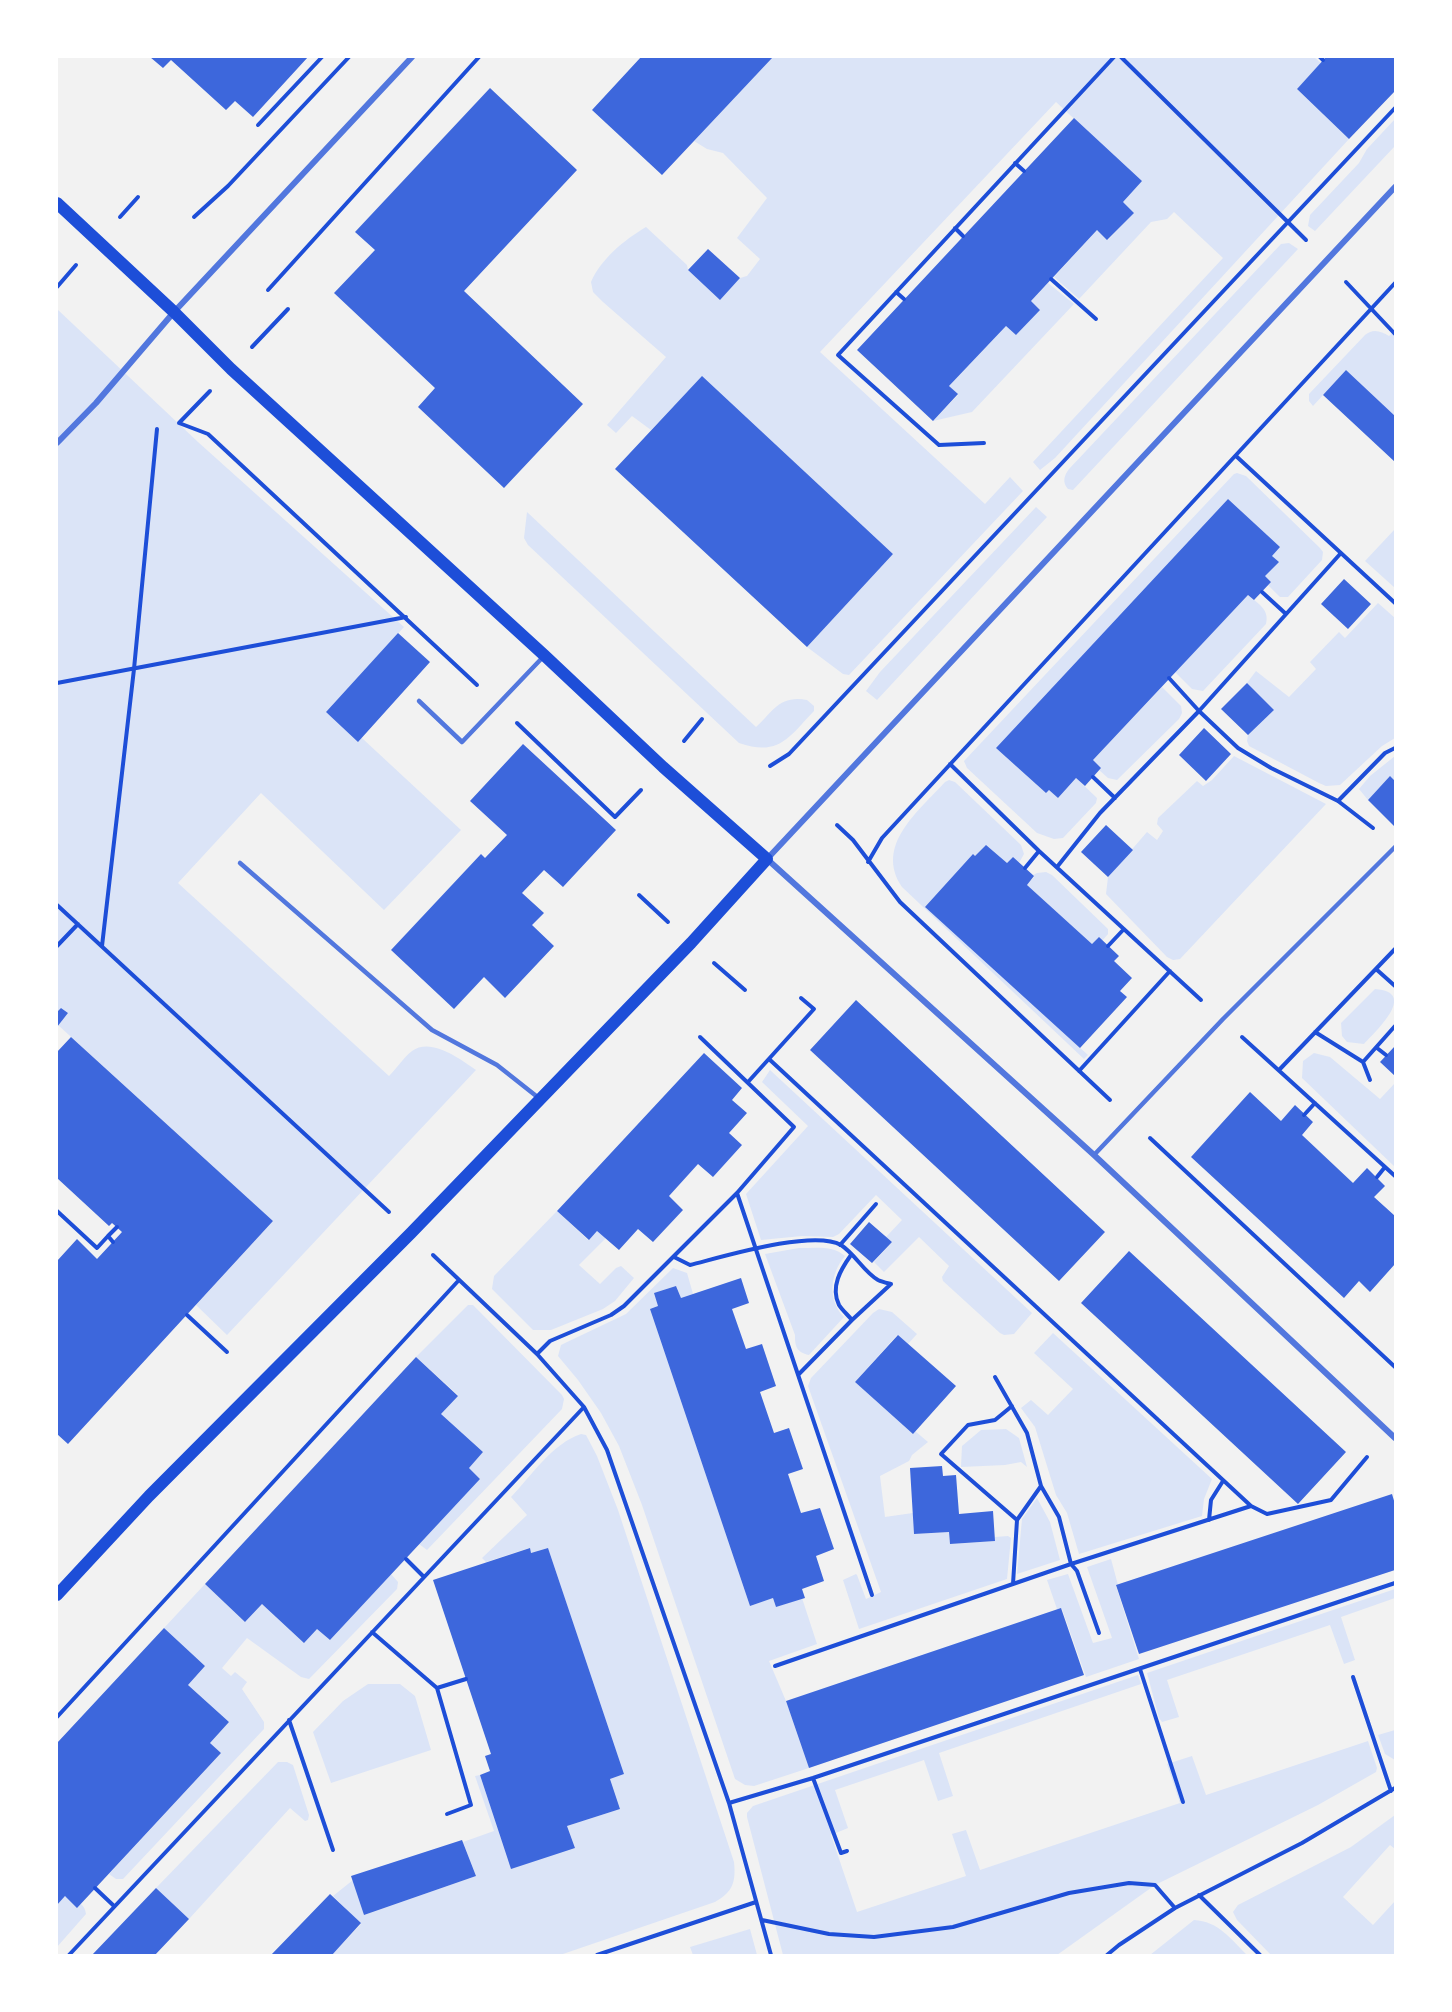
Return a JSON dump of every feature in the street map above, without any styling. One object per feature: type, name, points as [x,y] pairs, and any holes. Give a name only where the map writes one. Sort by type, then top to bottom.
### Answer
[{"type":"main road","points":[[57,203],[174,312],[231,369],[767,859],[691,943],[411,1233],[148,1496],[57,1595]]},
{"type":"street","points":[[57,443],[96,403],[174,312],[412,57]]},
{"type":"street","points":[[1395,187],[767,859],[1094,1155],[1395,1438]]},
{"type":"lane","points":[[419,701],[462,742],[544,655]]},
{"type":"lane","points":[[1094,1155],[1223,1019],[1395,847]]},
{"type":"lane","points":[[240,863],[432,1030],[497,1065],[540,1099]]},
{"type":"path","points":[[258,125],[322,57]]},
{"type":"path","points":[[194,217],[228,186],[349,57]]},
{"type":"path","points":[[268,290],[479,57]]},
{"type":"path","points":[[984,443],[939,445],[837,355],[1114,57]]},
{"type":"path","points":[[1121,57],[1288,222],[1395,334]]},
{"type":"path","points":[[770,766],[789,754],[1395,108]]},
{"type":"path","points":[[1015,163],[1024,171]]},
{"type":"path","points":[[955,228],[963,236]]},
{"type":"path","points":[[1051,279],[1096,319]]},
{"type":"path","points":[[868,862],[882,838],[1395,283]]},
{"type":"path","points":[[896,292],[904,299]]},
{"type":"path","points":[[179,423],[208,434],[407,617],[615,817]]},
{"type":"path","points":[[102,946],[134,669],[157,429]]},
{"type":"path","points":[[1236,456],[1395,603]]},
{"type":"path","points":[[1057,867],[1100,813],[1199,711],[1341,553]]},
{"type":"path","points":[[1262,592],[1286,614]]},
{"type":"path","points":[[57,683],[407,617]]},
{"type":"path","points":[[1169,678],[1199,711],[1238,748],[1271,768],[1338,801],[1379,833]]},
{"type":"path","points":[[1338,801],[1385,753],[1395,748]]},
{"type":"path","points":[[950,765],[1039,851],[1395,1176]]},
{"type":"path","points":[[1093,777],[1115,798]]},
{"type":"path","points":[[816,806],[854,840],[868,862],[900,902],[1395,1366]]},
{"type":"path","points":[[1025,868],[1039,851]]},
{"type":"path","points":[[57,905],[411,1233],[537,1354],[584,1407],[607,1450],[729,1803],[771,1955]]},
{"type":"path","points":[[57,946],[78,924]]},
{"type":"path","points":[[1108,946],[1124,929]]},
{"type":"path","points":[[1279,1070],[1395,949]]},
{"type":"path","points":[[1376,969],[1395,986]]},
{"type":"path","points":[[1079,1071],[1170,971]]},
{"type":"path","points":[[748,1082],[814,1009],[801,998]]},
{"type":"path","points":[[1363,1062],[1395,1026]]},
{"type":"path","points":[[1315,1032],[1363,1062],[1370,1080]]},
{"type":"path","points":[[537,1354],[550,1341],[611,1315],[624,1306],[737,1193],[794,1127],[700,1037]]},
{"type":"path","points":[[1377,1047],[1386,1055]]},
{"type":"path","points":[[769,1059],[1251,1506],[1267,1514],[1331,1500],[1367,1457]]},
{"type":"path","points":[[1304,1115],[1315,1103]]},
{"type":"path","points":[[1377,1177],[1386,1167]]},
{"type":"path","points":[[737,1193],[872,1595]]},
{"type":"path","points":[[840,1245],[876,1204]]},
{"type":"path","points":[[57,1211],[97,1248],[117,1227]]},
{"type":"path","points":[[108,1236],[113,1242]]},
{"type":"path","points":[[674,1257],[690,1265],[756,1248],[803,1240],[840,1245],[878,1281],[891,1284],[798,1375]]},
{"type":"path","points":[[851,1255],[841,1270],[837,1281],[837,1293],[839,1305],[852,1320]]},
{"type":"path","points":[[57,1717],[459,1280]]},
{"type":"path","points":[[187,1314],[228,1352]]},
{"type":"path","points":[[995,1377],[1027,1432],[1041,1486],[1059,1517],[1071,1564],[1077,1571],[1099,1633]]},
{"type":"path","points":[[1012,1406],[995,1420],[968,1425],[941,1454],[1017,1520]]},
{"type":"path","points":[[69,1955],[584,1407]]},
{"type":"path","points":[[1209,1520],[1211,1500],[1223,1481]]},
{"type":"path","points":[[1013,1584],[1017,1520],[1041,1486]]},
{"type":"path","points":[[775,1666],[1071,1564],[1251,1506]]},
{"type":"path","points":[[406,1559],[424,1576]]},
{"type":"path","points":[[729,1803],[813,1778],[1395,1583]]},
{"type":"path","points":[[372,1632],[437,1688],[471,1805],[447,1814]]},
{"type":"path","points":[[1140,1669],[1184,1802]]},
{"type":"path","points":[[1107,1955],[1175,1908],[1302,1843],[1393,1789],[1353,1677]]},
{"type":"path","points":[[437,1688],[466,1679]]},
{"type":"path","points":[[289,1720],[333,1850]]},
{"type":"path","points":[[813,1778],[841,1853],[847,1851]]},
{"type":"path","points":[[762,1920],[830,1934],[874,1937],[953,1927],[1069,1893],[1129,1883],[1155,1885],[1175,1908]]},
{"type":"path","points":[[95,1888],[114,1906]]},
{"type":"path","points":[[1199,1895],[1260,1955]]},
{"type":"path","points":[[597,1955],[756,1902]]},
{"type":"shaded area","points":[[773,57],[1314,57],[1321,63],[1297,89],[1349,139],[1055,458],[1040,470],[1033,462],[1223,258],[1174,212],[1167,219],[1151,222],[1079,299],[1054,277],[1097,230],[1108,240],[1133,213],[1123,202],[1141,181],[1056,102],[820,352],[985,504],[1010,477],[1023,491],[849,675],[843,674],[807,647],[893,554],[702,377],[651,430],[632,416],[616,433],[607,425],[666,357],[593,292],[591,282],[614,251],[646,227],[720,299],[740,278],[747,276],[760,259],[737,238],[767,198],[723,153],[707,149],[694,141]]},
{"type":"shaded area","points":[[1395,119],[1395,146],[1315,231],[1308,226],[1310,215],[1359,163],[1367,149]]},
{"type":"shaded area","points":[[1289,243],[1298,249],[1073,490],[1068,489],[1064,479],[1069,469],[1281,244]]},
{"type":"shaded area","points":[[1048,283],[1074,304],[972,412],[933,421],[958,395],[949,386],[1006,326],[1016,335],[1039,310],[1031,301]]},
{"type":"shaded area","points":[[57,309],[198,442],[404,627],[326,712],[363,739],[461,830],[384,910],[261,793],[178,883],[389,1076],[412,1051],[420,1047],[445,1051],[476,1070],[227,1335],[196,1305],[273,1221],[58,1025],[68,1013],[61,1008],[57,1012]]},
{"type":"shaded area","points":[[1395,330],[1395,416],[1346,370],[1313,406],[1309,401],[1309,394],[1365,335],[1377,331],[1389,336]]},
{"type":"shaded area","points":[[1237,473],[1246,476],[1320,548],[1323,552],[1322,560],[1288,597],[1280,597],[1268,585],[1271,582],[1265,576],[1278,562],[1272,556],[1279,547],[1228,499],[997,747],[1046,793],[1049,790],[1058,798],[1076,778],[1097,798],[1096,803],[1063,838],[1054,839],[1037,833],[967,768],[964,761]]},
{"type":"shaded area","points":[[1036,507],[1047,517],[877,700],[866,691],[880,672]]},
{"type":"shaded area","points":[[527,512],[756,727],[777,706],[790,700],[807,700],[814,706],[814,711],[790,736],[774,746],[764,748],[739,743],[528,545],[524,538]]},
{"type":"shaded area","points":[[1395,529],[1395,588],[1365,561]]},
{"type":"shaded area","points":[[1248,595],[1264,610],[1266,624],[1203,691],[1192,689],[1175,672]]},
{"type":"shaded area","points":[[1378,603],[1395,618],[1395,738],[1382,746],[1340,785],[1326,786],[1249,746],[1248,735],[1274,710],[1247,683],[1256,671],[1289,697],[1316,669],[1310,662],[1339,632],[1345,638]]},
{"type":"shaded area","points":[[1162,687],[1181,706],[1182,713],[1179,719],[1117,780],[1108,778],[1093,760]]},
{"type":"shaded area","points":[[1234,756],[1326,804],[1180,959],[1173,960],[1167,957],[1106,894],[1108,877],[1147,832],[1157,840],[1163,831],[1157,824],[1158,818],[1197,781],[1203,786],[1212,780]]},
{"type":"shaded area","points":[[1395,756],[1395,781],[1390,777],[1368,800],[1359,789],[1370,776]]},
{"type":"shaded area","points":[[949,780],[955,782],[1021,845],[1024,854],[1019,863],[1013,857],[1007,863],[925,907],[1088,1055],[1084,1059],[902,887],[895,872],[893,857],[896,843],[913,817]]},
{"type":"shaded area","points":[[1046,872],[1052,875],[1108,929],[1108,934],[1102,941],[1092,944],[1027,885],[1034,877],[1033,875]]},
{"type":"shaded area","points":[[1375,989],[1388,992],[1393,997],[1394,1005],[1390,1013],[1364,1044],[1347,1042],[1342,1036],[1341,1023]]},
{"type":"shaded area","points":[[1314,1053],[1330,1057],[1380,1099],[1395,1083],[1395,1167],[1302,1078],[1303,1061]]},
{"type":"shaded area","points":[[770,1070],[1032,1313],[1014,1334],[1000,1333],[943,1281],[942,1277],[949,1266],[919,1237],[884,1272],[874,1262],[892,1242],[886,1237],[902,1220],[876,1195],[839,1234],[833,1237],[802,1236],[761,1240],[746,1194],[808,1126],[762,1082]]},
{"type":"shaded area","points":[[557,1211],[588,1240],[597,1231],[606,1238],[579,1265],[600,1284],[621,1266],[634,1278],[615,1301],[603,1309],[551,1330],[533,1330],[492,1289],[494,1276]]},
{"type":"shaded area","points":[[799,1248],[835,1250],[845,1256],[836,1271],[832,1287],[835,1303],[844,1317],[809,1355],[797,1348],[795,1335],[765,1254]]},
{"type":"shaded area","points":[[673,1268],[687,1273],[693,1294],[681,1298],[676,1286],[655,1293],[658,1306],[650,1309],[750,1606],[773,1598],[776,1607],[802,1598],[817,1644],[769,1661],[786,1701],[809,1768],[754,1786],[745,1785],[735,1779],[642,1505],[619,1446],[601,1413],[558,1356],[561,1345],[626,1314]]},
{"type":"shaded area","points":[[468,1305],[473,1305],[564,1399],[562,1409],[427,1550],[419,1544],[480,1479],[469,1468],[483,1452],[441,1414],[458,1395],[416,1357]]},
{"type":"shaded area","points":[[879,1309],[892,1312],[917,1334],[908,1344],[897,1335],[855,1382],[913,1433],[915,1431],[928,1442],[912,1455],[909,1461],[880,1476],[885,1517],[913,1513],[914,1534],[949,1532],[950,1544],[995,1541],[995,1537],[1008,1536],[1011,1538],[1007,1579],[859,1629],[843,1580],[856,1574],[866,1599],[881,1592],[808,1386],[811,1378]]},
{"type":"shaded area","points":[[1053,1333],[1212,1479],[1204,1499],[1202,1516],[1079,1554],[1067,1513],[1056,1495],[1035,1427],[1021,1408],[1031,1400],[1048,1415],[1073,1389],[1034,1353]]},
{"type":"shaded area","points":[[1006,1429],[1019,1438],[1027,1467],[1021,1462],[961,1467],[962,1446],[981,1430]]},
{"type":"shaded area","points":[[581,1434],[586,1435],[597,1456],[618,1510],[734,1862],[732,1886],[715,1902],[560,1955],[332,1955],[361,1924],[333,1896],[353,1880],[364,1915],[476,1876],[463,1842],[494,1831],[475,1776],[480,1775],[508,1860],[575,1848],[567,1826],[620,1809],[610,1779],[624,1774],[548,1548],[531,1553],[529,1548],[486,1562],[482,1558],[527,1515],[511,1497],[552,1452],[571,1438]]},
{"type":"shaded area","points":[[1037,1498],[1050,1522],[1060,1560],[1017,1574],[1022,1519]]},
{"type":"shaded area","points":[[1111,1559],[1118,1585],[1116,1586],[1139,1659],[1086,1677],[1062,1609],[1057,1609],[1047,1580],[1068,1574],[1093,1643],[1112,1638],[1087,1567]]},
{"type":"shaded area","points":[[391,1574],[398,1582],[397,1589],[309,1679],[301,1677],[247,1638],[222,1668],[231,1676],[235,1672],[247,1682],[242,1689],[264,1722],[264,1729],[123,1879],[116,1879],[109,1874],[221,1753],[210,1743],[229,1722],[188,1685],[205,1666],[164,1628],[205,1584],[245,1622],[262,1604],[317,1629],[330,1640]]},
{"type":"shaded area","points":[[1395,1589],[1395,1598],[1341,1617],[1355,1660],[1344,1664],[1330,1625],[1167,1680],[1179,1717],[1162,1722],[1159,1718],[1147,1673]]},
{"type":"shaded area","points":[[1138,1675],[1141,1684],[939,1753],[953,1796],[938,1801],[924,1760],[835,1790],[848,1828],[831,1835],[857,1912],[966,1876],[952,1834],[966,1830],[980,1870],[1180,1803],[1167,1764],[1192,1756],[1206,1795],[1368,1741],[1377,1768],[1376,1772],[1318,1805],[1155,1885],[1057,1955],[783,1955],[747,1817],[747,1813],[753,1806]]},
{"type":"shaded area","points":[[368,1684],[400,1684],[415,1696],[431,1750],[331,1783],[313,1732],[343,1701]]},
{"type":"shaded area","points":[[1395,1730],[1395,1760],[1385,1754],[1378,1735]]},
{"type":"shaded area","points":[[278,1762],[293,1765],[309,1815],[308,1820],[305,1821],[290,1808],[189,1919],[156,1888]]},
{"type":"shaded area","points":[[1395,1815],[1395,1849],[1390,1845],[1343,1897],[1373,1925],[1395,1901],[1395,1955],[1271,1955],[1237,1920],[1233,1912],[1238,1905],[1351,1847]]},
{"type":"shaded area","points":[[65,1896],[82,1905],[86,1914],[57,1947],[57,1905]]},
{"type":"shaded area","points":[[1194,1920],[1217,1927],[1247,1955],[1150,1955]]},
{"type":"shaded area","points":[[750,1929],[757,1955],[693,1955],[690,1947]]},
{"type":"building","points":[[150,57],[308,57],[253,117],[235,101],[226,110],[171,60],[163,68]]},
{"type":"building","points":[[641,57],[773,57],[662,175],[592,110]]},
{"type":"building","points":[[1326,57],[1395,57],[1395,91],[1349,139],[1297,89]]},
{"type":"building","points":[[490,88],[577,170],[464,291],[583,404],[504,488],[418,407],[435,388],[334,293],[375,250],[355,232]]},
{"type":"building","points":[[1074,118],[1142,181],[1123,202],[1134,213],[1107,240],[1097,230],[1031,301],[1040,310],[1016,335],[1006,326],[949,386],[958,394],[933,421],[857,350]]},
{"type":"building","points":[[708,249],[740,278],[720,300],[688,270]]},
{"type":"building","points":[[1346,370],[1395,416],[1395,462],[1323,395]]},
{"type":"building","points":[[702,376],[893,554],[807,647],[615,469]]},
{"type":"building","points":[[1228,499],[1280,547],[1272,556],[1279,562],[1265,576],[1271,582],[1254,600],[1248,595],[1093,760],[1101,768],[1085,786],[1076,778],[1058,798],[1049,790],[1046,793],[996,748]]},
{"type":"building","points":[[1344,579],[1371,604],[1348,629],[1321,604]]},
{"type":"building","points":[[398,633],[430,662],[358,742],[326,712]]},
{"type":"building","points":[[1247,683],[1274,710],[1248,735],[1221,709]]},
{"type":"building","points":[[1204,728],[1231,754],[1206,781],[1179,755]]},
{"type":"building","points":[[523,744],[616,830],[563,887],[544,870],[522,893],[544,913],[532,925],[554,946],[505,998],[484,977],[454,1009],[391,950],[481,854],[485,858],[507,835],[470,801]]},
{"type":"building","points":[[1390,776],[1395,781],[1394,826],[1368,800]]},
{"type":"building","points":[[1106,825],[1133,850],[1108,877],[1081,852]]},
{"type":"building","points":[[986,845],[1007,863],[1013,857],[1034,876],[1027,885],[1092,944],[1099,937],[1119,956],[1114,961],[1132,978],[1120,991],[1127,997],[1080,1048],[925,907],[973,854],[975,856]]},
{"type":"building","points":[[856,1000],[1105,1232],[1059,1281],[810,1050]]},
{"type":"building","points":[[61,1008],[68,1013],[57,1027],[57,1012]]},
{"type":"building","points":[[71,1037],[273,1221],[68,1444],[57,1434],[57,1261],[77,1239],[97,1259],[122,1232],[112,1223],[109,1226],[57,1178],[57,1052]]},
{"type":"building","points":[[1395,1046],[1395,1076],[1380,1062]]},
{"type":"building","points":[[704,1053],[742,1088],[732,1100],[747,1113],[729,1133],[742,1145],[713,1177],[698,1164],[669,1196],[683,1210],[653,1242],[638,1229],[619,1250],[597,1231],[589,1240],[557,1211]]},
{"type":"building","points":[[1250,1092],[1281,1121],[1295,1105],[1313,1122],[1302,1135],[1353,1183],[1367,1168],[1385,1186],[1374,1197],[1395,1216],[1395,1264],[1370,1292],[1359,1281],[1344,1298],[1191,1157]]},
{"type":"building","points":[[869,1222],[892,1242],[872,1263],[850,1244]]},
{"type":"building","points":[[1129,1251],[1346,1452],[1298,1504],[1081,1303]]},
{"type":"building","points":[[741,1278],[749,1303],[732,1309],[746,1349],[762,1344],[776,1386],[760,1392],[774,1433],[789,1428],[803,1469],[788,1474],[801,1513],[820,1508],[834,1549],[816,1556],[824,1581],[802,1589],[805,1598],[776,1607],[773,1598],[750,1606],[650,1309],[658,1306],[654,1293],[676,1286],[681,1298]]},
{"type":"building","points":[[898,1335],[956,1386],[913,1434],[855,1382]]},
{"type":"building","points":[[416,1357],[458,1396],[441,1414],[483,1452],[469,1468],[480,1479],[330,1640],[317,1629],[304,1643],[262,1604],[245,1622],[205,1584]]},
{"type":"building","points":[[942,1466],[943,1476],[956,1475],[959,1514],[993,1511],[995,1541],[950,1544],[949,1532],[914,1534],[910,1468]]},
{"type":"building","points":[[1392,1494],[1395,1504],[1395,1570],[1139,1654],[1116,1585]]},
{"type":"building","points":[[530,1548],[531,1553],[548,1548],[624,1774],[610,1779],[620,1809],[567,1826],[575,1848],[511,1869],[480,1775],[490,1771],[485,1756],[491,1754],[433,1580]]},
{"type":"building","points":[[1061,1608],[1084,1675],[809,1768],[786,1701]]},
{"type":"building","points":[[164,1628],[205,1666],[188,1685],[229,1722],[210,1743],[221,1753],[77,1908],[65,1896],[57,1905],[57,1743]]},
{"type":"building","points":[[462,1840],[476,1876],[364,1915],[351,1876]]},
{"type":"building","points":[[156,1888],[189,1919],[155,1955],[92,1955]]},
{"type":"building","points":[[330,1894],[361,1923],[332,1955],[271,1955]]}]
